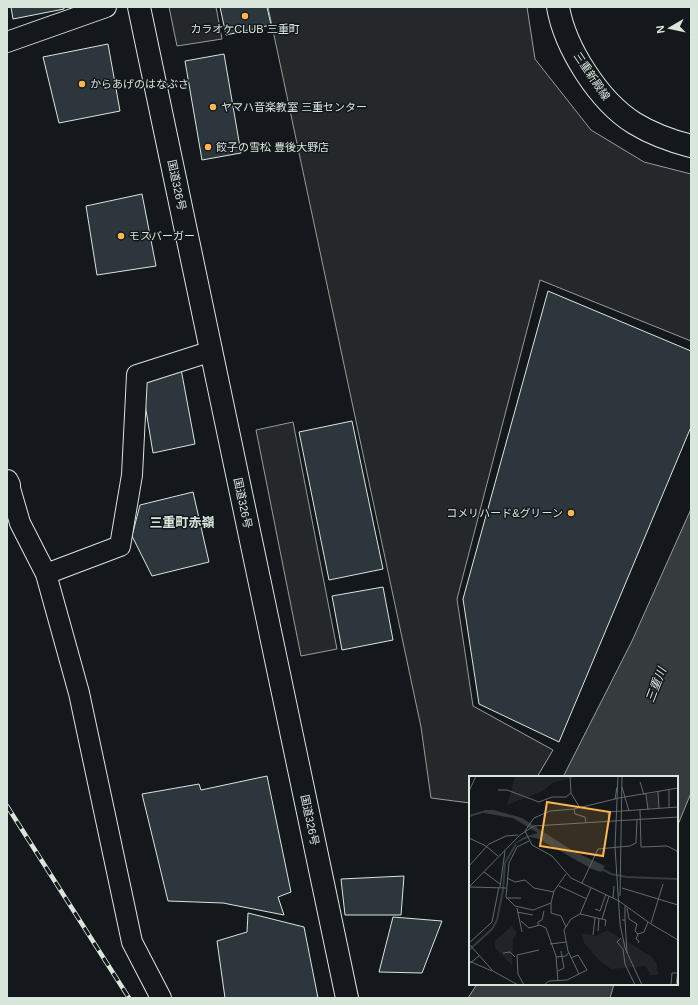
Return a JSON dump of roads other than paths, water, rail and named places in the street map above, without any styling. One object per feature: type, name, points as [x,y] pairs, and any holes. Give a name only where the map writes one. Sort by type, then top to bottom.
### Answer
[{"type":"main road","name":"国道326号","points":[[139,7],[347,998]]},
{"type":"main road","name":"三重新殿線","points":[[558,7],[565,29],[577,57],[608,101],[633,122],[644,128],[672,141],[691,146]]},
{"type":"street","points":[[7,41],[106,7]]},
{"type":"street","points":[[46,574],[120,546],[132,475],[137,375],[212,351]]},
{"type":"street","points":[[8,484],[20,523],[46,574],[79,693],[132,942],[160,998]]},
{"type":"water","name":"三重川","points":[[691,509],[691,793],[678,825],[678,776],[564,776],[632,641]]},
{"type":"water","points":[[476,985],[614,985],[610,998],[468,998]]},
{"type":"railway","points":[[7,806],[129,998]]},
{"type":"place","name":"カラオケCLUB 三重町","points":[[245,16]]},
{"type":"place","name":"からあげのはなぶさ","points":[[82,84]]},
{"type":"place","name":"ヤマハ音楽教室 三重センター","points":[[213,107]]},
{"type":"place","name":"餃子の雪松 豊後大野店","points":[[208,147]]},
{"type":"place","name":"モスバーガー","points":[[121,236]]},
{"type":"place","name":"コメリハード&グリーン","points":[[571,513]]},
{"type":"district","name":"三重町赤嶺","points":[[182,522]]}]
